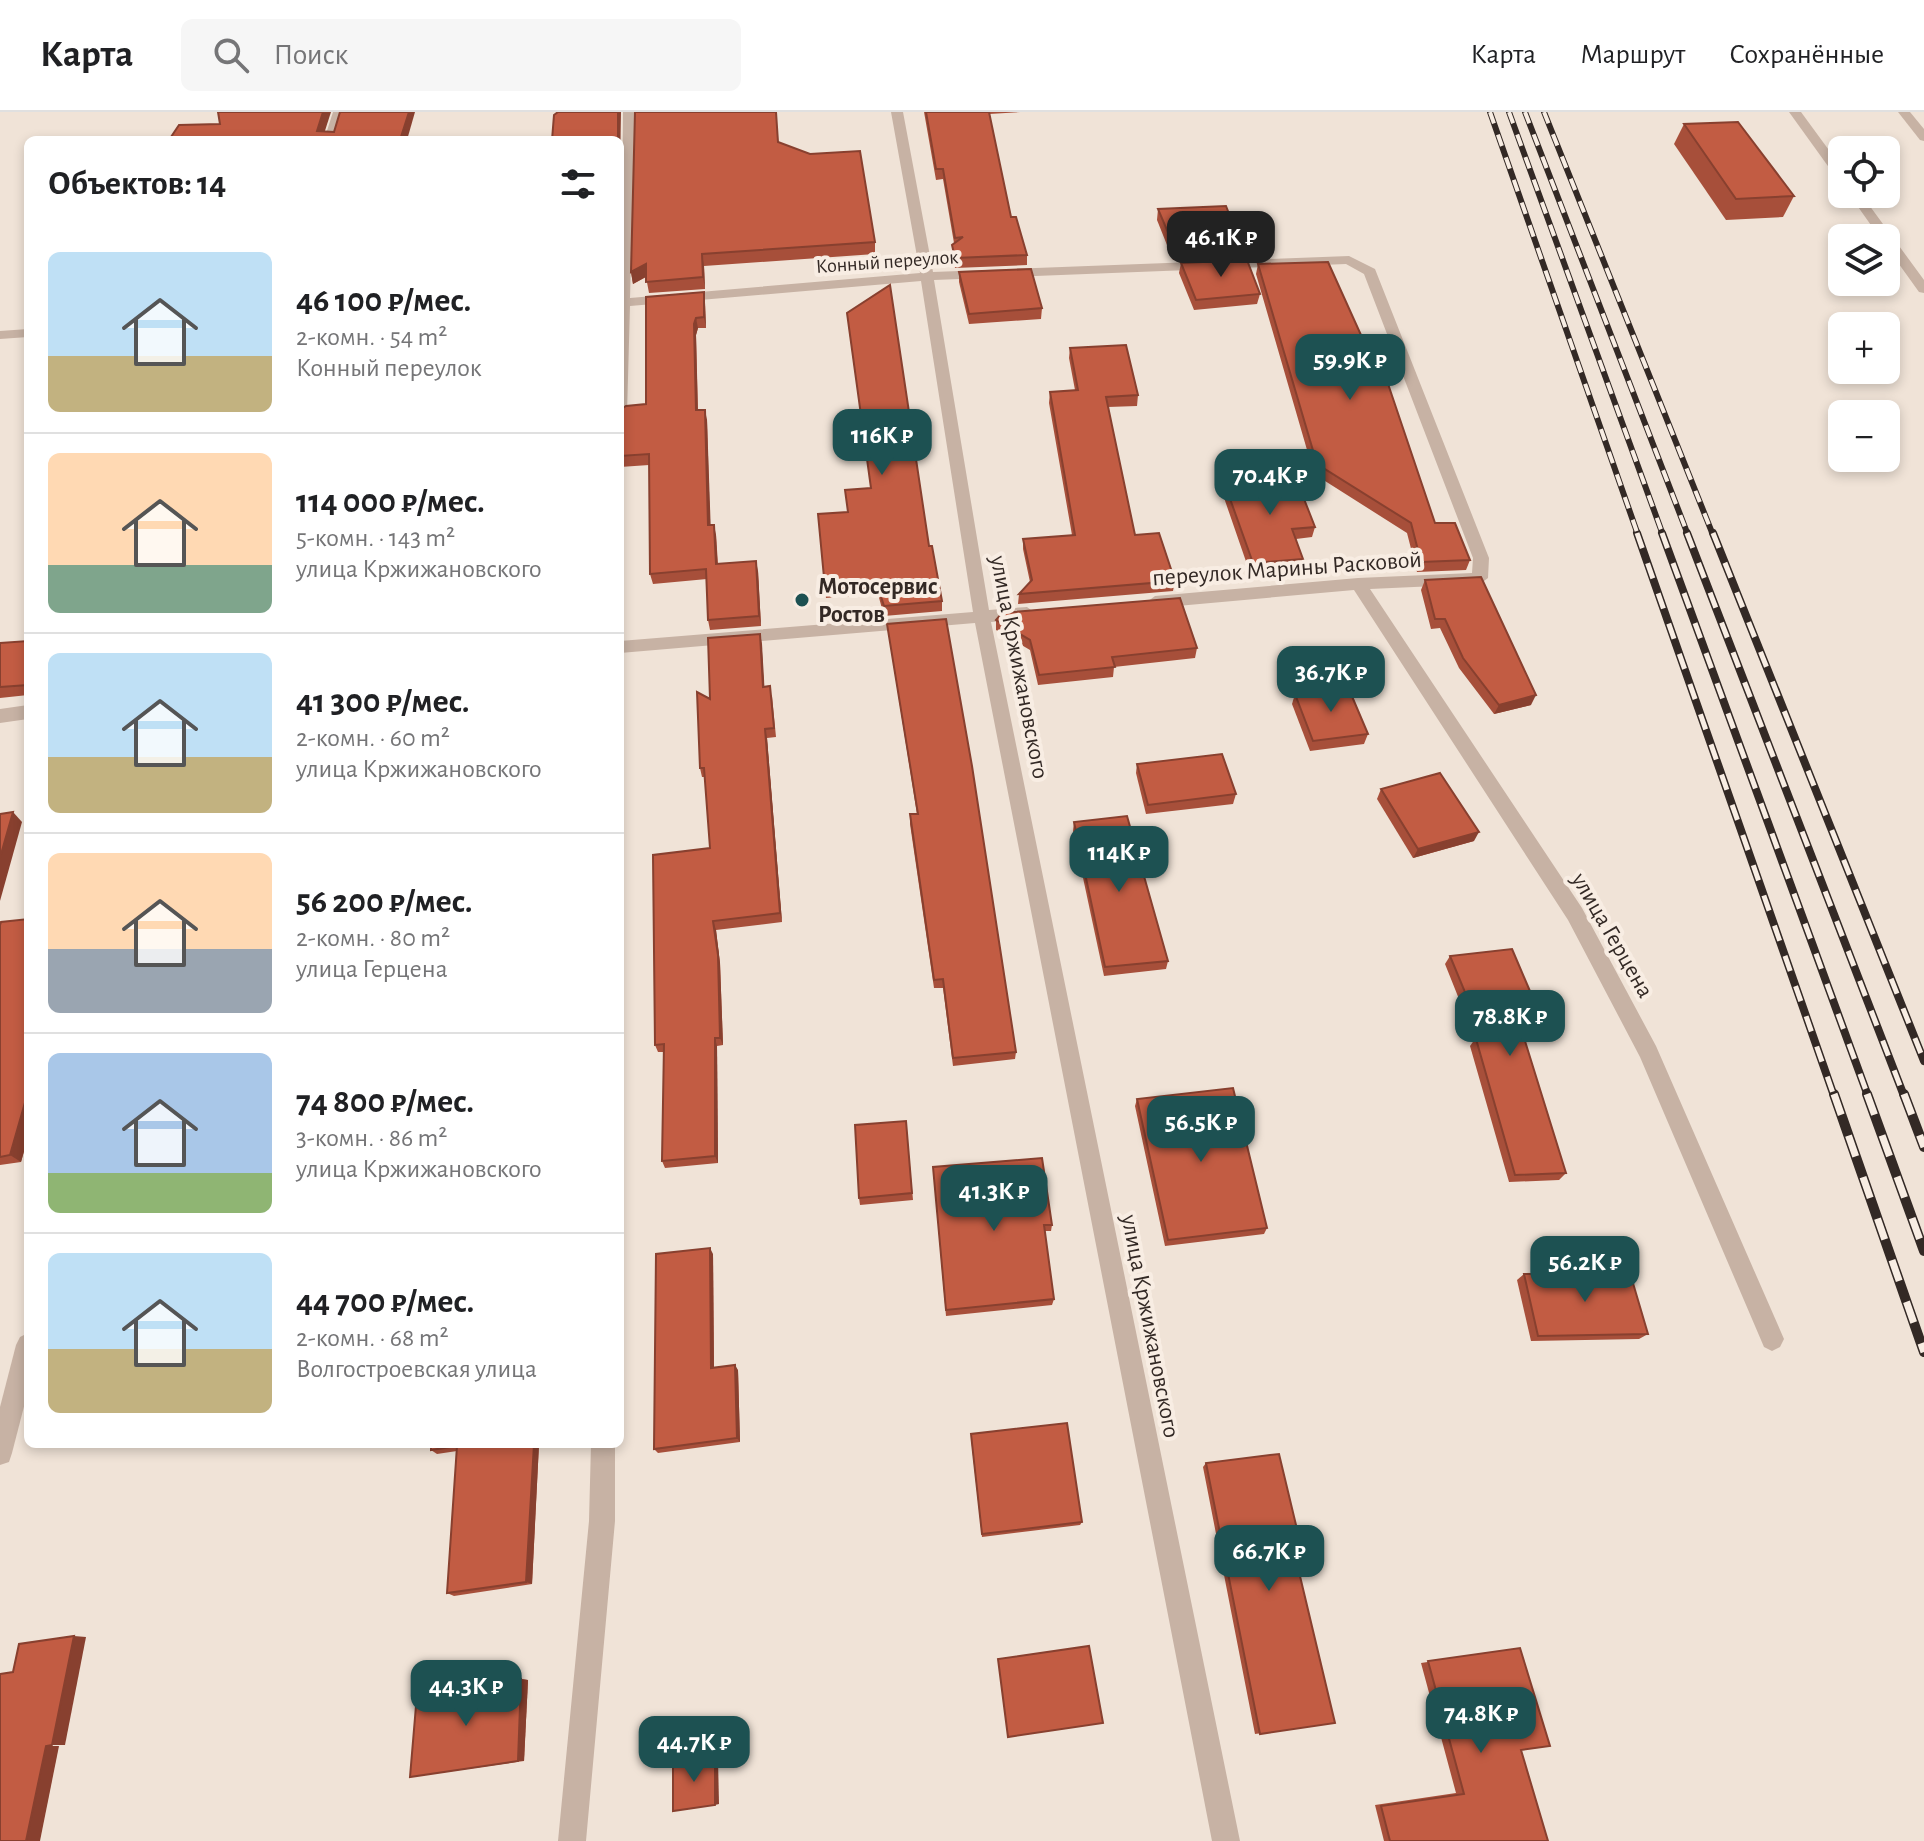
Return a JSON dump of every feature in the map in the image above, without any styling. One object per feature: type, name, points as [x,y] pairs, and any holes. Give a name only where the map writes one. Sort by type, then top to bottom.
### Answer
[{"type":"street","points":[[331,136],[339,112]]},
{"type":"street","points":[[624,231],[629,112]]},
{"type":"street","name":"улица Кржижановского","points":[[897,112],[982,617],[1226,1841]]},
{"type":"street","points":[[1795,112],[1828,158]]},
{"type":"street","points":[[1904,112],[1924,137]]},
{"type":"street","points":[[1865,208],[1924,289]]},
{"type":"street","name":"Конный переулок","points":[[624,303],[927,276],[1349,260],[1370,272],[1481,558],[1480,578]]},
{"type":"street","points":[[0,335],[24,333]]},
{"type":"street","name":"переулок Марины Расковой","points":[[1138,604],[1358,584],[1480,578]]},
{"type":"street","name":"улица Герцена","points":[[1358,584],[1575,914],[1649,1053],[1772,1339]]},
{"type":"street","points":[[624,647],[1044,612]]},
{"type":"street","points":[[0,716],[24,713]]},
{"type":"street","points":[[0,1453],[24,1360]]},
{"type":"street","points":[[572,1841],[602,1521],[603,1448]]},
{"type":"building","points":[[218,112],[323,112],[317,131],[334,132],[340,112],[409,112],[401,136],[172,136],[179,125],[220,124]]},
{"type":"building","points":[[558,112],[618,112],[618,136],[552,136],[554,115]]},
{"type":"building","points":[[635,112],[776,112],[778,142],[810,154],[860,151],[875,242],[702,254],[703,277],[646,282],[646,264],[631,272]]},
{"type":"building","points":[[926,112],[989,112],[1011,217],[1016,217],[1027,255],[955,258],[952,245],[963,237],[955,238],[943,169],[936,169]]},
{"type":"building","points":[[1738,122],[1794,196],[1736,199],[1684,124]]},
{"type":"building","points":[[1226,206],[1242,247],[1175,249],[1158,209]]},
{"type":"building","points":[[1247,260],[1260,294],[1196,300],[1181,263]]},
{"type":"building","points":[[1328,262],[1379,375],[1385,375],[1435,523],[1455,523],[1470,560],[1421,562],[1411,523],[1317,464],[1258,264]]},
{"type":"building","points":[[1031,269],[1042,308],[969,314],[959,272]]},
{"type":"building","points":[[890,285],[929,546],[932,546],[942,601],[884,606],[877,584],[825,588],[818,514],[848,512],[845,490],[871,488],[847,313]]},
{"type":"building","points":[[704,292],[704,317],[696,318],[694,324],[696,410],[705,410],[708,525],[714,525],[716,564],[756,561],[759,616],[708,620],[706,569],[650,574],[649,454],[624,456],[624,407],[646,404],[646,297]]},
{"type":"building","points":[[1126,345],[1138,395],[1106,397],[1135,535],[1159,533],[1175,581],[1019,594],[1032,580],[1023,539],[1075,535],[1050,392],[1078,390],[1070,348]]},
{"type":"building","points":[[1295,476],[1315,527],[1292,529],[1303,559],[1253,563],[1224,482]]},
{"type":"building","points":[[1481,577],[1536,695],[1499,705],[1463,658],[1445,619],[1435,619],[1425,580]]},
{"type":"building","points":[[1180,598],[1197,648],[1112,657],[1115,667],[1039,675],[1030,640],[996,620],[1002,613]]},
{"type":"building","points":[[946,619],[1016,1052],[953,1058],[943,979],[934,980],[910,814],[918,814],[887,624]]},
{"type":"building","points":[[760,634],[763,687],[770,686],[774,728],[765,729],[780,913],[713,921],[718,955],[720,1038],[715,1038],[715,1156],[662,1161],[664,1044],[655,1045],[653,855],[710,848],[704,768],[700,768],[697,692],[710,699],[708,638]]},
{"type":"building","points":[[24,641],[24,685],[0,687],[0,643]]},
{"type":"building","points":[[1348,687],[1368,734],[1313,741],[1295,694]]},
{"type":"building","points":[[1222,754],[1236,794],[1148,805],[1137,764]]},
{"type":"building","points":[[1440,773],[1479,832],[1418,849],[1381,789]]},
{"type":"building","points":[[13,812],[0,858],[0,814]]},
{"type":"building","points":[[1127,816],[1168,961],[1105,967],[1074,822]]},
{"type":"building","points":[[24,919],[24,1106],[10,1155],[0,1157],[0,925],[1,922]]},
{"type":"building","points":[[1512,949],[1538,1010],[1516,1012],[1566,1173],[1515,1175],[1476,1039],[1484,1038],[1450,956]]},
{"type":"building","points":[[1233,1088],[1267,1228],[1168,1240],[1137,1099]]},
{"type":"building","points":[[906,1121],[912,1193],[859,1198],[855,1125]]},
{"type":"building","points":[[1042,1158],[1052,1225],[1044,1225],[1054,1299],[946,1310],[933,1167]]},
{"type":"building","points":[[710,1248],[711,1368],[735,1365],[737,1438],[654,1449],[656,1254]]},
{"type":"building","points":[[1630,1273],[1648,1334],[1538,1336],[1524,1274]]},
{"type":"building","points":[[1067,1423],[1082,1522],[982,1534],[971,1434]]},
{"type":"building","points":[[457,1448],[534,1448],[526,1582],[447,1593]]},
{"type":"building","points":[[1279,1454],[1302,1550],[1294,1551],[1335,1723],[1260,1734],[1206,1463]]},
{"type":"building","points":[[74,1636],[52,1745],[46,1746],[26,1841],[0,1841],[0,1674],[13,1672],[19,1644]]},
{"type":"building","points":[[1089,1646],[1103,1723],[1008,1737],[998,1659]]},
{"type":"building","points":[[1520,1648],[1550,1746],[1521,1750],[1548,1841],[1390,1841],[1381,1806],[1464,1794],[1428,1661]]},
{"type":"building","points":[[521,1679],[518,1761],[410,1777],[417,1694]]},
{"type":"building","points":[[715,1758],[715,1805],[673,1811],[673,1764]]},
{"type":"railway","points":[[1490,112],[1638,535]]},
{"type":"railway","points":[[1509,112],[1663,535]]},
{"type":"railway","points":[[1525,112],[1688,535]]},
{"type":"railway","points":[[1544,112],[1713,535]]},
{"type":"railway","points":[[1637,533],[1834,1096]]},
{"type":"railway","points":[[1662,533],[1868,1096]]},
{"type":"railway","points":[[1687,533],[1904,1096]]},
{"type":"railway","points":[[1713,533],[1924,1061]]},
{"type":"railway","points":[[1834,1094],[1924,1352]]},
{"type":"railway","points":[[1867,1094],[1924,1251]]},
{"type":"railway","points":[[1904,1094],[1924,1147]]},
{"type":"place","name":"Мотосервис Ростов","points":[[802,600]]}]
